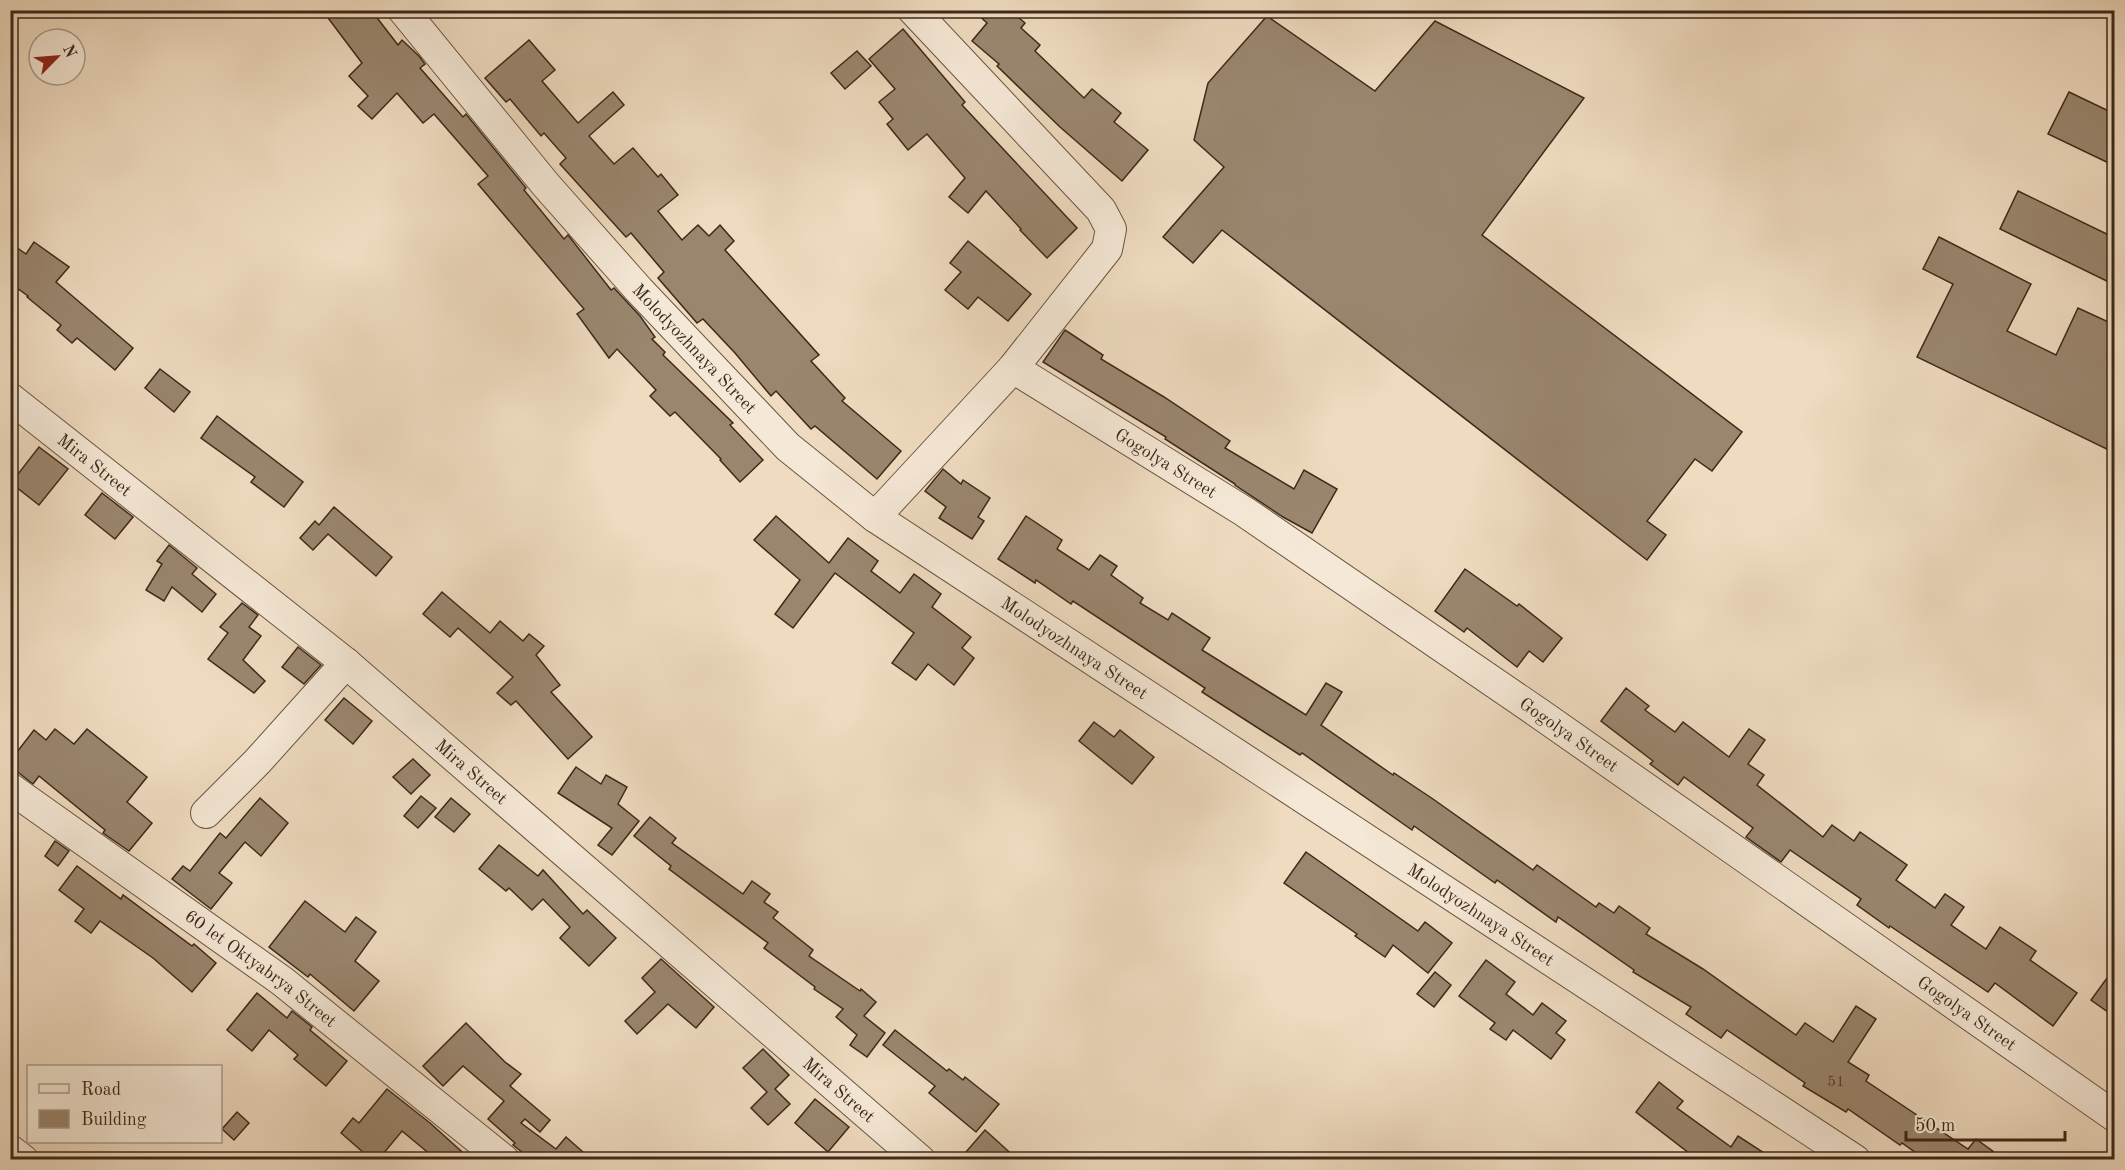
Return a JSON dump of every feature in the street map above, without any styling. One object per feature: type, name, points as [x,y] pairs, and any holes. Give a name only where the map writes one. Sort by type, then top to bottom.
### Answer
[{"type":"street","name":"Molodyozhnaya Street","points":[[404,10],[546,185],[639,290],[789,447],[875,517],[1855,1160]]},
{"type":"street","points":[[875,517],[1013,368],[1107,249],[1111,229],[1101,210],[913,10]]},
{"type":"street","name":"Gogolya Street","points":[[1013,368],[1245,512],[1540,714],[2115,1116]]},
{"type":"street","name":"Mira Street","points":[[10,398],[346,663],[920,1160]]},
{"type":"street","points":[[206,813],[257,762],[346,663]]},
{"type":"street","name":"60 let Oktyabrya Street","points":[[10,788],[282,981],[504,1160]]},
{"type":"street","points":[[10,1150],[23,1160]]},
{"type":"building","points":[[322,10],[371,10],[398,45],[402,40],[419,56],[425,64],[420,68],[463,117],[466,114],[564,239],[568,235],[611,290],[614,288],[640,316],[655,337],[652,339],[665,352],[663,355],[733,423],[730,425],[763,460],[740,482],[675,412],[670,416],[650,396],[656,390],[617,349],[609,358],[577,314],[584,309],[478,184],[488,176],[434,114],[423,123],[397,93],[372,119],[358,106],[368,96],[349,76],[362,63]]},
{"type":"building","points":[[973,10],[1010,10],[1025,23],[1021,28],[1040,45],[1035,51],[1084,98],[1092,89],[1121,113],[1114,122],[1148,150],[1122,181],[1060,127],[997,66],[999,64],[972,41],[987,23]]},
{"type":"building","points":[[1267,16],[1375,91],[1435,21],[1584,98],[1482,235],[1742,432],[1712,471],[1695,459],[1647,521],[1666,535],[1647,560],[1222,230],[1193,263],[1163,237],[1224,167],[1194,140],[1208,83]]},
{"type":"building","points":[[903,29],[965,102],[962,105],[1077,228],[1047,258],[986,191],[968,213],[949,197],[965,178],[927,134],[908,150],[887,124],[893,119],[879,102],[895,89],[869,59]]},
{"type":"building","points":[[529,40],[555,70],[542,81],[578,123],[613,92],[624,105],[589,136],[614,164],[633,148],[658,177],[661,174],[678,195],[658,211],[682,240],[698,225],[709,236],[720,225],[734,241],[725,250],[819,355],[811,361],[845,398],[842,401],[901,451],[877,479],[815,426],[811,429],[776,391],[771,396],[703,319],[697,323],[658,278],[664,272],[631,233],[626,237],[560,164],[566,158],[544,133],[541,136],[510,99],[506,102],[485,78]]},
{"type":"building","points":[[857,51],[871,66],[845,89],[831,73]]},
{"type":"building","points":[[2069,92],[2115,114],[2115,166],[2048,134]]},
{"type":"building","points":[[2018,191],[2115,238],[2115,285],[2000,229]]},
{"type":"building","points":[[1939,237],[2031,284],[2007,331],[2056,355],[2078,308],[2115,325],[2115,453],[1917,357],[1953,284],[1923,269]]},
{"type":"building","points":[[968,241],[1031,294],[1008,321],[978,297],[968,309],[945,290],[961,272],[950,263]]},
{"type":"building","points":[[34,242],[69,267],[56,282],[133,348],[115,370],[77,338],[72,343],[57,330],[61,325],[10,283],[10,243],[26,254]]},
{"type":"building","points":[[1065,330],[1103,355],[1101,359],[1230,441],[1225,448],[1294,489],[1304,470],[1337,489],[1312,533],[1283,517],[1165,439],[1166,437],[1043,362]]},
{"type":"building","points":[[160,369],[190,392],[174,412],[145,388]]},
{"type":"building","points":[[217,416],[303,482],[284,507],[251,482],[255,477],[201,438]]},
{"type":"building","points":[[39,447],[68,469],[39,505],[11,483]]},
{"type":"building","points":[[943,469],[961,484],[963,480],[990,498],[978,517],[984,521],[972,539],[939,518],[946,507],[925,491]]},
{"type":"building","points":[[102,493],[133,517],[115,539],[85,515]]},
{"type":"building","points":[[334,507],[392,557],[376,576],[328,534],[313,550],[300,538],[315,521],[319,525]]},
{"type":"building","points":[[776,516],[829,563],[848,538],[878,561],[871,571],[900,593],[914,574],[941,594],[932,607],[971,637],[962,648],[974,658],[954,685],[928,664],[916,680],[892,663],[914,633],[835,573],[793,628],[775,614],[800,580],[754,540]]},
{"type":"building","points":[[1026,516],[1062,540],[1057,549],[1089,570],[1100,555],[1117,566],[1111,575],[1143,598],[1140,603],[1168,620],[1172,613],[1210,638],[1202,650],[1306,715],[1326,683],[1342,692],[1321,725],[1393,775],[1394,773],[1433,799],[1533,870],[1537,865],[1596,907],[1599,903],[1614,913],[1619,906],[1650,928],[1646,934],[1703,969],[1796,1035],[1805,1023],[1833,1042],[1856,1006],[1876,1019],[1848,1062],[1869,1075],[1866,1081],[1968,1149],[1976,1139],[2005,1160],[1926,1160],[1848,1109],[1846,1112],[1803,1086],[1805,1083],[1727,1030],[1721,1038],[1686,1014],[1691,1007],[1633,972],[1634,970],[1558,917],[1556,922],[1497,880],[1495,883],[1414,826],[1412,830],[1302,753],[1300,755],[1202,692],[1205,688],[1073,601],[1071,604],[1036,580],[1035,583],[998,559]]},
{"type":"building","points":[[169,545],[197,568],[192,574],[216,594],[202,612],[172,587],[164,601],[146,590],[162,564],[157,561]]},
{"type":"building","points":[[1465,569],[1517,606],[1519,604],[1562,638],[1543,662],[1529,651],[1517,667],[1467,628],[1464,632],[1435,611]]},
{"type":"building","points":[[442,592],[490,633],[500,621],[523,641],[529,634],[544,646],[536,655],[560,685],[551,692],[592,737],[568,759],[516,701],[511,705],[497,693],[513,677],[458,628],[450,637],[423,614]]},
{"type":"building","points":[[242,603],[258,615],[249,627],[261,636],[243,660],[265,681],[254,693],[208,659],[228,633],[220,627]]},
{"type":"building","points":[[298,647],[321,665],[304,684],[282,667]]},
{"type":"building","points":[[1626,688],[1649,706],[1645,710],[1675,732],[1683,722],[1729,757],[1749,729],[1765,740],[1748,764],[1764,775],[1757,785],[1823,837],[1832,825],[1854,841],[1860,832],[1907,865],[1896,880],[1935,908],[1945,894],[1964,907],[1951,925],[1986,949],[2000,927],[2036,951],[2030,960],[2077,993],[2053,1026],[1995,983],[1988,992],[1890,926],[1889,928],[1857,905],[1861,899],[1790,850],[1781,862],[1746,837],[1753,828],[1684,777],[1678,785],[1650,764],[1653,761],[1601,721]]},
{"type":"building","points":[[344,698],[372,721],[353,744],[325,720]]},
{"type":"building","points":[[1094,722],[1114,737],[1120,730],[1154,757],[1132,784],[1079,741]]},
{"type":"building","points":[[55,729],[74,744],[87,729],[147,777],[127,802],[152,823],[129,851],[103,833],[105,830],[39,776],[33,784],[10,766],[10,761],[34,730],[46,740]]},
{"type":"building","points":[[413,759],[430,775],[411,794],[393,777]]},
{"type":"building","points":[[576,767],[601,784],[606,775],[627,787],[618,804],[639,821],[612,855],[598,845],[612,828],[558,793]]},
{"type":"building","points":[[421,796],[436,808],[418,828],[404,816]]},
{"type":"building","points":[[260,798],[288,823],[261,856],[245,842],[219,873],[232,883],[211,909],[172,879],[183,866],[190,871],[220,833],[226,838]]},
{"type":"building","points":[[451,798],[470,814],[454,832],[435,817]]},
{"type":"building","points":[[650,817],[676,838],[672,843],[743,894],[752,881],[770,894],[764,902],[778,912],[773,918],[813,950],[809,956],[860,991],[861,989],[876,1002],[864,1016],[885,1033],[867,1057],[850,1045],[857,1035],[836,1017],[843,1009],[814,989],[815,987],[764,948],[768,943],[669,869],[671,866],[634,836]]},
{"type":"building","points":[[55,841],[69,851],[58,866],[45,856]]},
{"type":"building","points":[[499,845],[538,876],[543,870],[583,914],[587,910],[616,938],[589,966],[560,938],[570,927],[543,899],[532,910],[509,888],[506,891],[479,869]]},
{"type":"building","points":[[1306,852],[1418,931],[1425,922],[1452,943],[1428,973],[1393,945],[1385,957],[1355,936],[1357,934],[1284,883]]},
{"type":"building","points":[[77,866],[121,899],[123,895],[192,946],[194,944],[216,963],[192,992],[153,958],[100,921],[91,933],[75,921],[84,909],[59,890]]},
{"type":"building","points":[[305,901],[345,932],[356,917],[376,932],[355,961],[379,981],[354,1011],[310,974],[308,977],[269,947]]},
{"type":"building","points":[[661,959],[714,1007],[696,1028],[668,1004],[637,1034],[625,1021],[655,992],[642,978]]},
{"type":"building","points":[[1486,960],[1515,982],[1506,994],[1533,1015],[1542,1003],[1566,1021],[1556,1033],[1565,1040],[1551,1059],[1513,1030],[1506,1040],[1490,1029],[1495,1023],[1459,996]]},
{"type":"building","points":[[2115,967],[2115,1017],[2091,1000]]},
{"type":"building","points":[[1435,972],[1451,985],[1434,1007],[1417,994]]},
{"type":"building","points":[[257,993],[287,1018],[292,1011],[312,1027],[310,1030],[347,1061],[326,1086],[294,1059],[298,1055],[269,1030],[252,1051],[227,1030]]},
{"type":"building","points":[[466,1023],[505,1062],[521,1074],[510,1086],[550,1120],[540,1132],[525,1119],[521,1123],[556,1149],[566,1137],[592,1160],[532,1160],[513,1145],[515,1143],[488,1119],[504,1101],[463,1066],[443,1086],[423,1066]]},
{"type":"building","points":[[895,1030],[947,1071],[949,1069],[963,1080],[965,1077],[999,1104],[976,1132],[929,1093],[935,1086],[883,1045]]},
{"type":"building","points":[[763,1049],[789,1075],[775,1089],[790,1104],[768,1125],[751,1108],[767,1092],[743,1068]]},
{"type":"building","points":[[1659,1082],[1683,1101],[1677,1108],[1731,1147],[1738,1136],[1775,1160],[1698,1160],[1636,1112]]},
{"type":"building","points":[[387,1089],[471,1160],[437,1160],[402,1131],[378,1160],[372,1160],[341,1133],[353,1118],[359,1123]]},
{"type":"building","points":[[815,1099],[849,1127],[828,1152],[795,1123]]},
{"type":"building","points":[[237,1112],[249,1123],[234,1140],[222,1129]]},
{"type":"building","points":[[985,1130],[1018,1160],[959,1160]]}]
